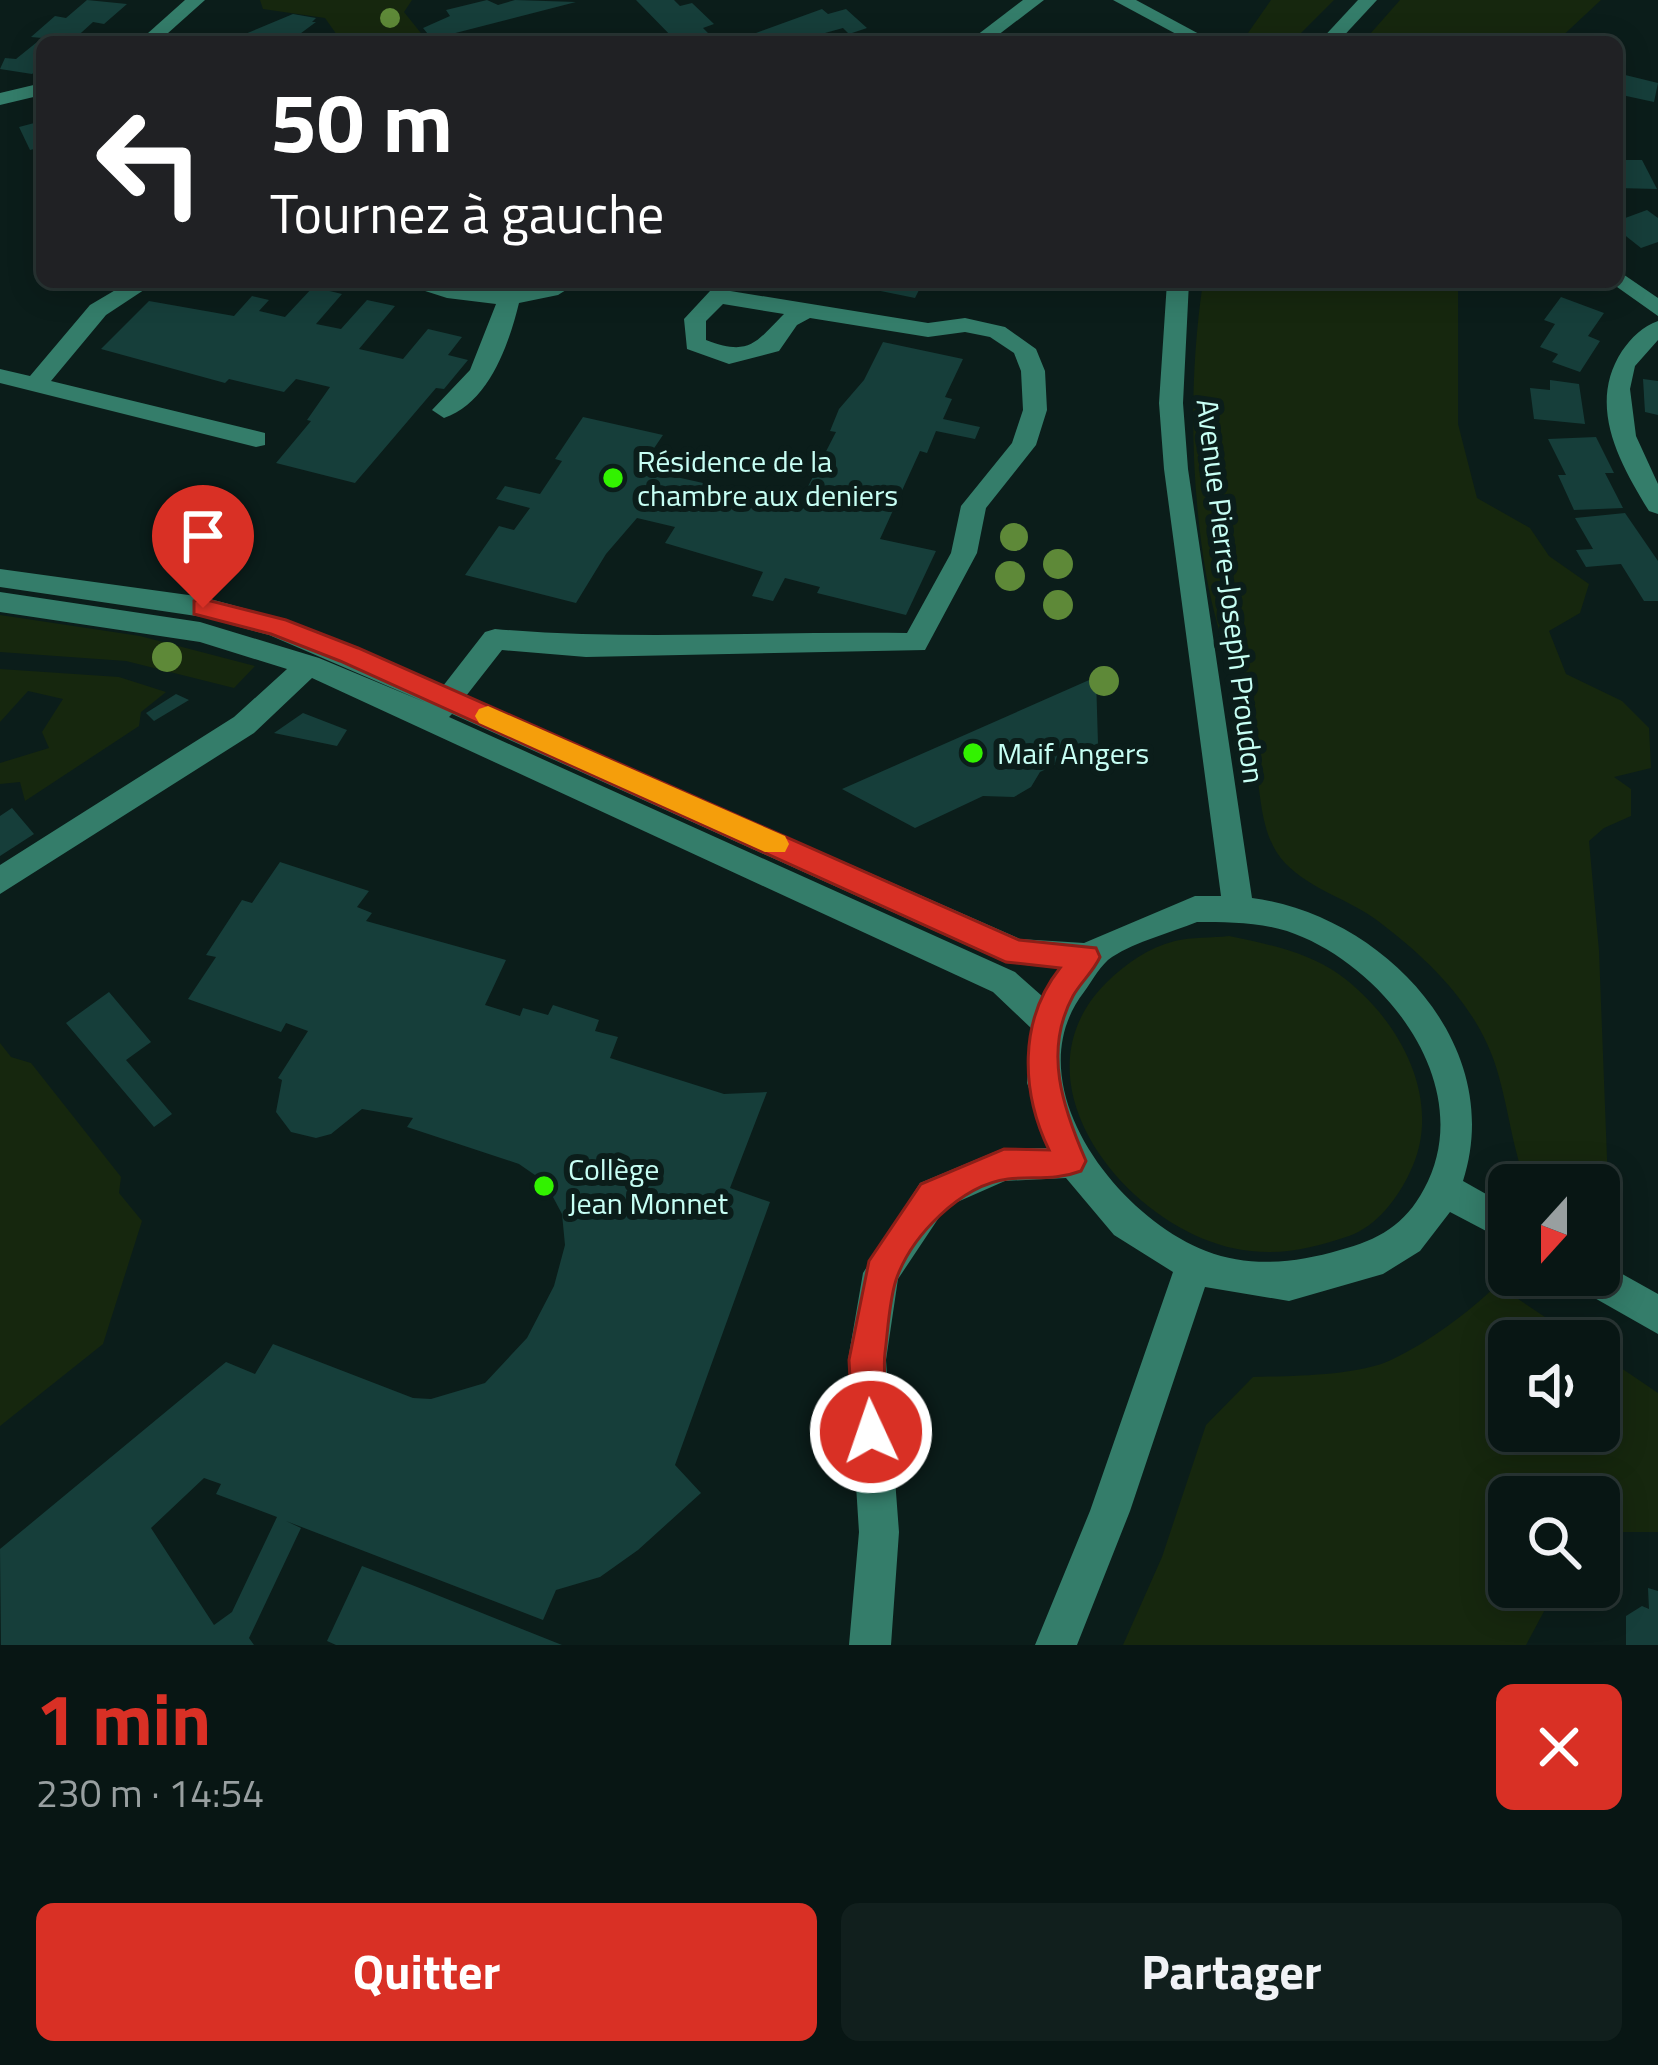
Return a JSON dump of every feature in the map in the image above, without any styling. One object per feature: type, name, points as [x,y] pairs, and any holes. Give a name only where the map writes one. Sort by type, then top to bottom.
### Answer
[{"type":"street","points":[[154,36],[196,0]]},
{"type":"street","points":[[984,36],[1035,0]]},
{"type":"street","points":[[1122,0],[1193,36]]},
{"type":"street","points":[[1334,36],[1368,0]]},
{"type":"street","points":[[0,99],[36,90]]},
{"type":"street","points":[[1623,281],[1653,299]]},
{"type":"street","points":[[38,382],[98,310],[135,288]]},
{"type":"street","points":[[434,288],[459,294],[509,295],[558,288]]},
{"type":"street","name":"Avenue Pierre-Joseph Proudon","points":[[1178,288],[1172,360],[1176,469],[1238,908]]},
{"type":"street","points":[[444,410],[463,396],[491,361],[509,295]]},
{"type":"street","points":[[440,709],[495,639],[586,647],[750,641],[915,643],[964,553],[974,506],[1024,445],[1035,410],[1033,371],[1024,349],[998,332],[965,326],[928,330],[806,311]]},
{"type":"street","points":[[1658,328],[1625,356],[1614,399],[1640,477],[1658,505]]},
{"type":"street","points":[[0,376],[256,439]]},
{"type":"street","points":[[0,578],[203,608],[277,627],[1004,982],[1048,1022]]},
{"type":"street","points":[[0,602],[200,632],[309,665],[440,709],[1017,953],[1086,957]]},
{"type":"street","points":[[0,881],[244,725],[309,665]]},
{"type":"street","points":[[1238,908],[1294,920],[1348,946],[1395,982],[1431,1029],[1453,1082],[1458,1137],[1445,1190],[1421,1226],[1387,1254],[1345,1274],[1296,1282],[1245,1278],[1194,1264],[1122,1222],[1070,1161],[1053,1126],[1042,1055],[1048,1022],[1062,987],[1086,957],[1117,933],[1154,917],[1238,908]]},
{"type":"street","points":[[870,1645],[879,1532],[867,1360],[881,1273],[933,1195],[1004,1164],[1045,1166],[1070,1161]]},
{"type":"street","points":[[1445,1190],[1488,1214]]},
{"type":"street","points":[[1056,1645],[1110,1511],[1194,1264]]},
{"type":"street","points":[[1620,1293],[1658,1316]]},
{"type":"green space","points":[[260,0],[412,0],[404,12],[423,36],[338,36],[325,18],[263,9]]},
{"type":"green space","points":[[1271,0],[1334,0],[1298,36],[1248,33]]},
{"type":"green space","points":[[1400,0],[1601,0],[1562,36],[1368,36]]},
{"type":"green space","points":[[1202,288],[1458,288],[1458,424],[1477,498],[1530,528],[1549,556],[1589,584],[1580,613],[1549,631],[1566,674],[1622,701],[1649,728],[1651,768],[1614,777],[1631,789],[1631,816],[1589,841],[1599,951],[1607,1164],[1520,1164],[1491,1053],[1452,989],[1378,921],[1295,872],[1271,841],[1250,737],[1211,597],[1194,465]]},
{"type":"green space","points":[[0,615],[140,636],[255,666],[234,688],[126,661],[0,652]]},
{"type":"green space","points":[[0,669],[119,677],[166,692],[141,712],[139,726],[25,801],[20,782],[0,784],[0,763],[49,748],[42,732],[63,699],[28,691],[0,722]]},
{"type":"green space","points":[[1229,936],[1301,955],[1340,975],[1381,1014],[1410,1063],[1422,1117],[1410,1172],[1386,1210],[1349,1236],[1276,1252],[1208,1241],[1166,1219],[1128,1188],[1098,1151],[1077,1110],[1070,1066],[1078,1023],[1106,983],[1165,944]]},
{"type":"green space","points":[[0,1043],[11,1057],[31,1063],[121,1177],[119,1193],[142,1221],[103,1344],[0,1426]]},
{"type":"green space","points":[[1488,1293],[1514,1296],[1550,1320],[1488,1320],[1488,1452],[1620,1452],[1620,1367],[1658,1393],[1658,1532],[1620,1532],[1620,1476],[1488,1476],[1488,1608],[1546,1608],[1526,1645],[1123,1645],[1162,1557],[1206,1425],[1253,1377],[1377,1365],[1420,1345]]},
{"type":"building","points":[[87,0],[127,4],[104,24],[93,22],[78,36],[31,37],[55,16],[66,18]]},
{"type":"building","points":[[487,0],[498,5],[515,0],[576,2],[430,36],[423,28],[450,16],[446,10]]},
{"type":"building","points":[[636,0],[674,0],[680,6],[692,3],[714,24],[703,28],[711,36],[671,36]]},
{"type":"building","points":[[822,9],[828,14],[846,9],[867,28],[849,34],[843,28],[825,33],[828,36],[756,33]]},
{"type":"building","points":[[293,14],[316,18],[297,36],[240,36]]},
{"type":"building","points":[[36,43],[36,71],[0,69],[5,58],[16,59]]},
{"type":"building","points":[[1623,74],[1658,83],[1654,102],[1623,95]]},
{"type":"building","points":[[36,123],[36,148],[30,150],[19,127]]},
{"type":"building","points":[[1623,160],[1642,160],[1657,189],[1623,188]]},
{"type":"building","points":[[1647,210],[1658,218],[1658,242],[1641,248],[1623,234],[1623,219]]},
{"type":"building","points":[[312,288],[342,294],[316,324],[341,329],[367,300],[395,306],[359,349],[403,359],[428,329],[462,337],[448,355],[468,360],[444,389],[436,388],[355,483],[276,463],[311,421],[307,420],[330,387],[296,379],[284,392],[229,379],[225,383],[101,349],[149,301],[234,316],[252,296],[269,300],[259,311],[285,317]]},
{"type":"building","points":[[866,288],[920,288],[915,298]]},
{"type":"building","points":[[1561,297],[1604,313],[1588,336],[1600,341],[1580,372],[1552,362],[1558,354],[1540,347],[1555,324],[1544,320]]},
{"type":"building","name":"Résidence de la chambre aux deniers","points":[[883,342],[963,359],[945,397],[952,399],[943,419],[980,427],[975,439],[936,431],[927,453],[920,451],[880,539],[936,551],[906,615],[817,593],[820,587],[785,578],[773,601],[752,596],[763,572],[665,543],[675,527],[637,518],[606,554],[576,603],[465,575],[499,526],[514,530],[530,508],[496,499],[505,486],[540,494],[562,461],[555,459],[583,417],[663,435],[640,469],[803,505],[807,497],[803,496],[836,432],[830,431],[839,409],[864,380]]},
{"type":"building","points":[[1643,379],[1658,381],[1658,415],[1645,412]]},
{"type":"building","points":[[1550,380],[1579,384],[1585,424],[1534,419],[1530,388],[1550,390]]},
{"type":"building","points":[[1596,437],[1614,473],[1605,473],[1623,508],[1574,510],[1558,475],[1566,475],[1548,439]]},
{"type":"building","points":[[1625,513],[1658,561],[1658,601],[1644,601],[1621,564],[1586,567],[1576,550],[1593,549],[1575,518]]},
{"type":"building","points":[[1096,677],[1098,744],[1040,772],[1031,787],[1014,797],[983,796],[915,828],[842,789]]},
{"type":"building","points":[[176,694],[189,700],[154,721],[146,713]]},
{"type":"building","points":[[303,713],[347,730],[337,746],[274,733]]},
{"type":"building","points":[[12,808],[34,834],[0,856],[0,816]]},
{"type":"building","points":[[280,862],[369,891],[357,907],[372,913],[366,921],[506,960],[485,1005],[520,1016],[523,1008],[548,1015],[553,1005],[599,1020],[595,1031],[618,1037],[610,1058],[724,1094],[767,1092],[730,1188],[770,1202],[675,1465],[701,1493],[600,1577],[556,1590],[543,1620],[286,1521],[301,1528],[249,1638],[254,1645],[1,1645],[0,1549],[226,1362],[255,1374],[273,1344],[413,1398],[431,1399],[485,1383],[527,1338],[554,1286],[565,1245],[562,1214],[545,1182],[519,1164],[407,1127],[413,1118],[362,1109],[331,1134],[316,1138],[291,1132],[276,1112],[282,1080],[278,1078],[308,1031],[286,1023],[281,1032],[188,999],[216,957],[206,955],[242,900],[252,903]],"holes":[[[204,1478],[221,1484],[216,1494],[277,1517],[232,1612],[214,1625],[151,1528]]]},
{"type":"building","points":[[109,992],[151,1042],[126,1060],[172,1114],[154,1127],[66,1023]]},
{"type":"building","points":[[362,1566],[562,1645],[336,1645],[327,1641]]},
{"type":"building","points":[[1648,1588],[1658,1591],[1658,1645],[1626,1645],[1626,1616],[1642,1606],[1649,1609]]},
{"type":"slow traffic","points":[[488,716],[775,844]]},
{"type":"place","name":"Résidence de la chambre aux deniers","points":[[613,478]]},
{"type":"place","name":"Maif Angers","points":[[973,753]]},
{"type":"place","name":"Collège Jean Monnet","points":[[544,1186]]},
{"type":"route","points":[[203,608],[277,627],[349,655],[1017,953],[1086,957],[1062,987],[1042,1055],[1053,1126],[1070,1161],[1045,1166],[1004,1164],[933,1195],[881,1273],[867,1360],[871,1432]]}]
